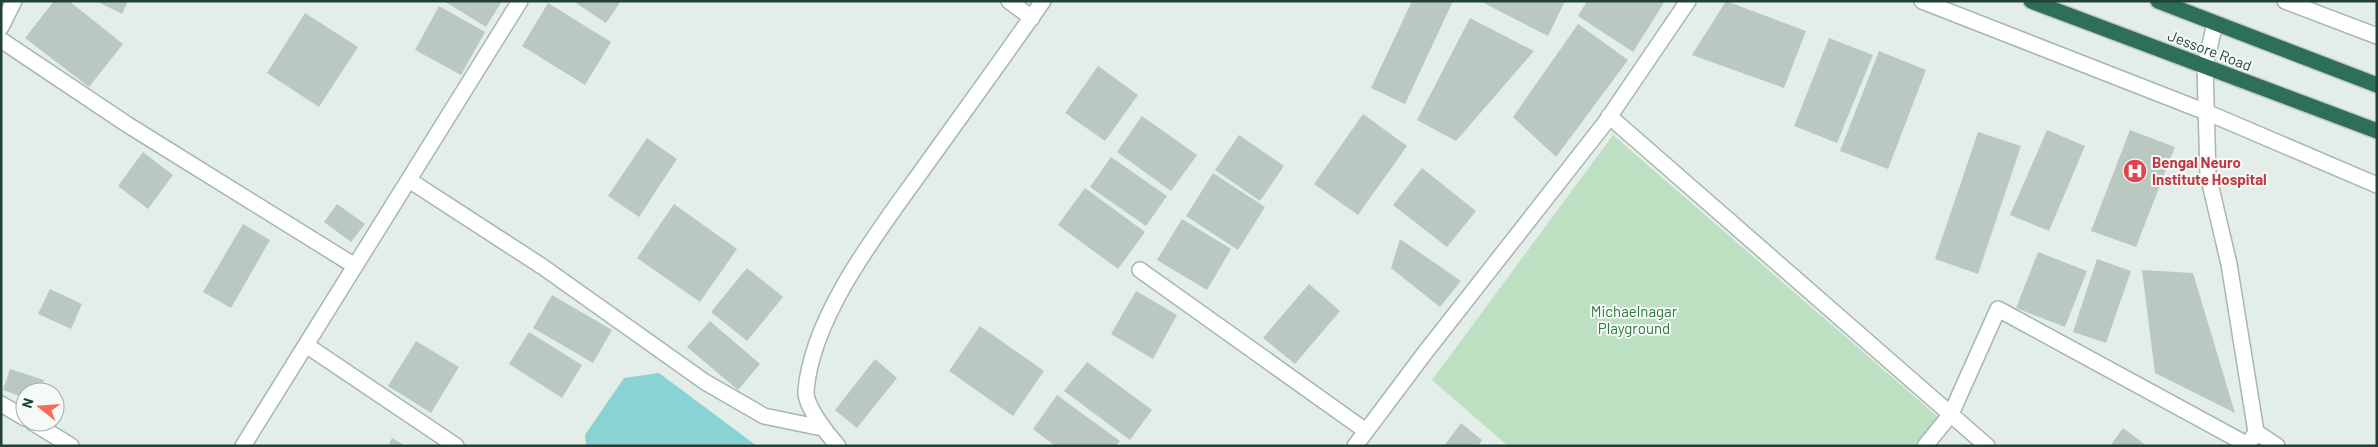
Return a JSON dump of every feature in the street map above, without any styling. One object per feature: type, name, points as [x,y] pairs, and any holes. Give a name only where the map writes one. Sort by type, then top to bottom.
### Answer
[{"type":"highway","name":"Jessore Road","points":[[2031,1],[2377,131]]},
{"type":"highway","points":[[2158,1],[2377,86]]},
{"type":"street","points":[[1,27],[14,1]]},
{"type":"street","points":[[243,446],[520,1]]},
{"type":"street","points":[[1009,1],[1032,18]]},
{"type":"street","points":[[838,446],[822,428],[806,393],[813,356],[833,305],[866,249],[1043,1]]},
{"type":"street","points":[[1355,446],[1609,116],[1688,1]]},
{"type":"street","points":[[1922,1],[2206,112],[2377,185]]},
{"type":"street","points":[[2285,1],[2377,36]]},
{"type":"street","points":[[1925,446],[1951,414],[1998,309],[2247,446],[2256,432],[2229,264],[2208,175],[2205,67],[2215,23]]},
{"type":"street","points":[[1,40],[128,125],[356,266]]},
{"type":"street","points":[[1609,116],[1987,446]]},
{"type":"street","points":[[409,180],[543,267],[705,382],[764,416],[822,428]]},
{"type":"street","points":[[1140,270],[1366,431]]},
{"type":"street","points":[[306,345],[456,446]]},
{"type":"street","points":[[1,404],[15,412]]},
{"type":"street","points":[[48,432],[71,446]]},
{"type":"street","points":[[2256,432],[2277,446]]},
{"type":"green space","name":"Michaelnagar Playground","points":[[1613,135],[1938,417],[1913,446],[1508,446],[1432,380]]},
{"type":"water","points":[[659,373],[757,446],[586,446],[585,435],[624,378]]},
{"type":"building","points":[[54,1],[69,1],[123,44],[89,87],[25,38]]},
{"type":"building","points":[[96,1],[128,1],[122,14]]},
{"type":"building","points":[[444,1],[502,1],[486,27]]},
{"type":"building","points":[[573,1],[621,1],[606,23]]},
{"type":"building","points":[[1412,1],[1453,1],[1405,104],[1371,88]]},
{"type":"building","points":[[1480,1],[1565,1],[1548,36]]},
{"type":"building","points":[[1587,1],[1665,1],[1633,52],[1578,16]]},
{"type":"building","points":[[1726,1],[1806,31],[1784,88],[1692,55]]},
{"type":"building","points":[[548,3],[611,42],[585,85],[522,46]]},
{"type":"building","points":[[439,6],[485,32],[461,75],[415,50]]},
{"type":"building","points":[[305,13],[358,47],[319,107],[267,73]]},
{"type":"building","points":[[1470,18],[1534,51],[1456,141],[1417,120]]},
{"type":"building","points":[[1578,24],[1628,60],[1556,157],[1513,117]]},
{"type":"building","points":[[1829,38],[1873,55],[1837,143],[1794,126]]},
{"type":"building","points":[[1879,51],[1926,70],[1888,169],[1840,151]]},
{"type":"building","points":[[1098,66],[1138,95],[1105,141],[1065,113]]},
{"type":"building","points":[[1363,114],[1407,146],[1358,215],[1314,184]]},
{"type":"building","points":[[1142,116],[1197,155],[1171,191],[1117,152]]},
{"type":"building","points":[[2047,130],[2085,146],[2049,231],[2010,215]]},
{"type":"building","points":[[2130,130],[2175,147],[2136,247],[2091,231]]},
{"type":"building","points":[[1978,132],[2021,146],[1978,274],[1935,259]]},
{"type":"building","points":[[1239,135],[1284,166],[1260,201],[1215,170]]},
{"type":"building","points":[[647,138],[677,159],[639,217],[608,196]]},
{"type":"building","points":[[143,152],[173,175],[148,209],[118,186]]},
{"type":"building","points":[[1111,157],[1167,196],[1146,226],[1090,187]]},
{"type":"building","points":[[1422,168],[1476,211],[1447,247],[1393,205]]},
{"type":"building","points":[[1213,173],[1265,207],[1238,250],[1186,216]]},
{"type":"building","points":[[1085,188],[1145,232],[1118,269],[1058,225]]},
{"type":"building","points":[[337,204],[365,224],[351,242],[324,222]]},
{"type":"building","points":[[674,204],[737,249],[700,302],[637,258]]},
{"type":"building","points":[[1182,219],[1231,249],[1207,290],[1157,260]]},
{"type":"building","points":[[243,224],[270,240],[231,308],[203,292]]},
{"type":"building","points":[[1400,239],[1461,281],[1440,307],[1391,268]]},
{"type":"building","points":[[2038,252],[2087,271],[2065,327],[2016,308]]},
{"type":"building","points":[[2097,259],[2131,271],[2106,343],[2073,332]]},
{"type":"building","points":[[747,268],[783,297],[747,341],[711,312]]},
{"type":"building","points":[[2142,270],[2193,273],[2235,413],[2155,373]]},
{"type":"building","points":[[1309,284],[1340,311],[1295,364],[1263,338]]},
{"type":"building","points":[[50,289],[82,304],[71,329],[38,314]]},
{"type":"building","points":[[1136,291],[1177,315],[1153,359],[1111,334]]},
{"type":"building","points":[[552,295],[612,330],[593,363],[533,328]]},
{"type":"building","points":[[710,321],[760,364],[738,390],[687,347]]},
{"type":"building","points":[[980,326],[1044,371],[1013,416],[949,371]]},
{"type":"building","points":[[529,332],[582,365],[562,398],[509,364]]},
{"type":"building","points":[[416,341],[459,367],[431,413],[388,386]]},
{"type":"building","points":[[875,359],[897,378],[857,428],[835,410]]},
{"type":"building","points":[[1087,362],[1152,410],[1130,440],[1064,391]]},
{"type":"building","points":[[10,369],[44,380],[43,382],[15,382],[15,394],[3,390]]},
{"type":"building","points":[[1057,395],[1120,441],[1116,446],[1055,446],[1033,429]]},
{"type":"building","points":[[1461,423],[1482,440],[1478,446],[1444,446]]},
{"type":"building","points":[[2123,428],[2147,446],[2110,446]]},
{"type":"building","points":[[392,438],[406,446],[388,446]]},
{"type":"place","name":"Bengal Neuro Institute Hospital","points":[[2135,171]]}]
